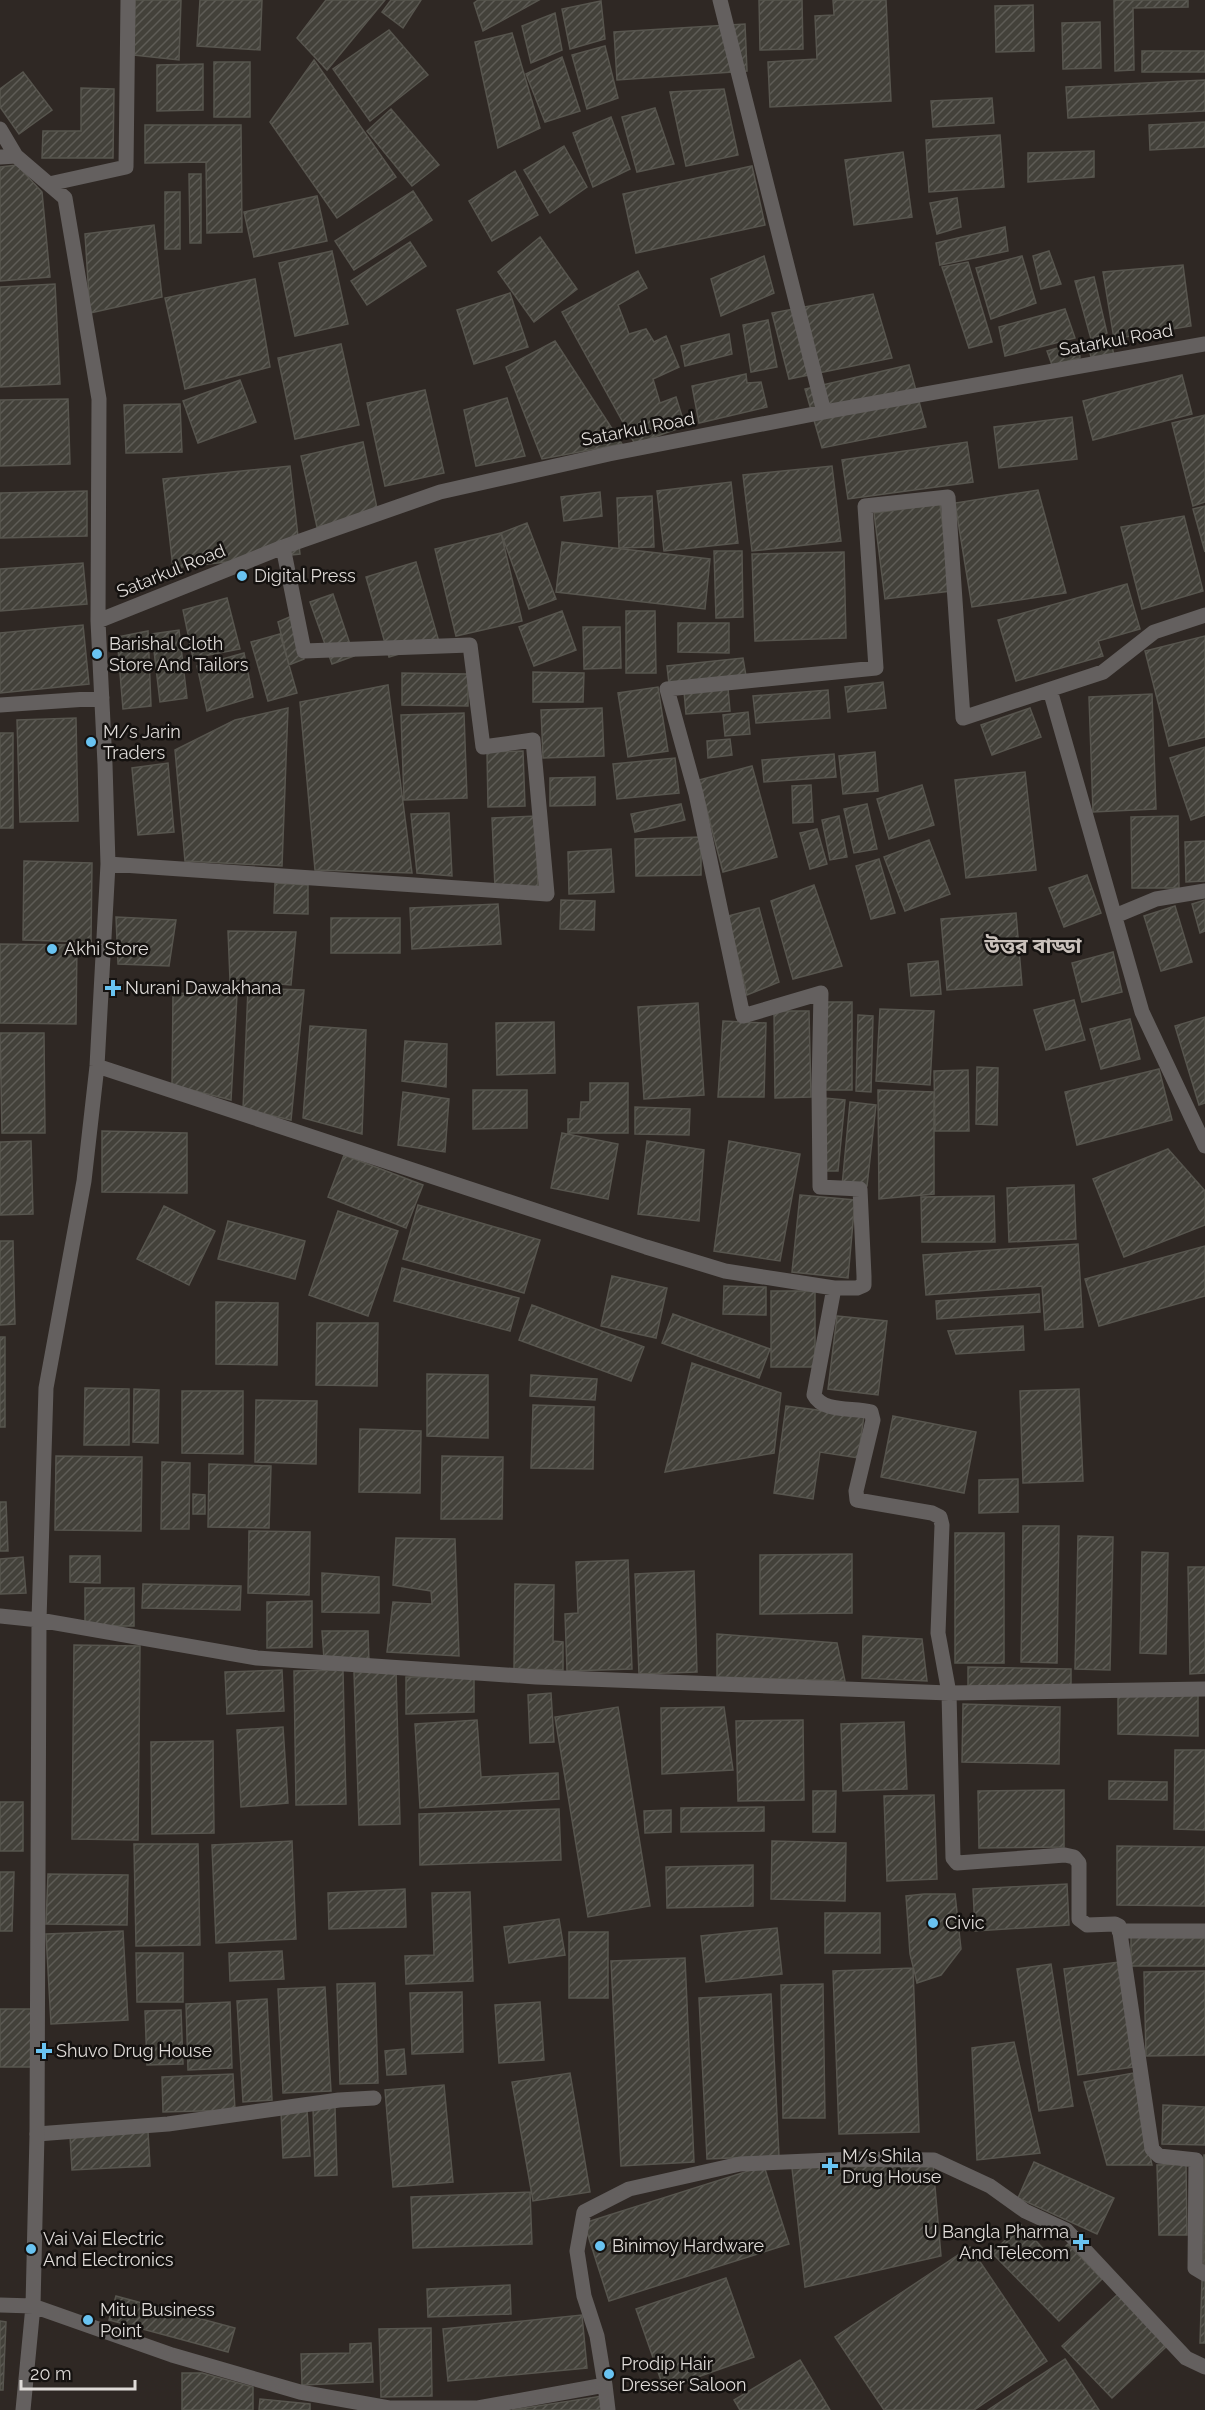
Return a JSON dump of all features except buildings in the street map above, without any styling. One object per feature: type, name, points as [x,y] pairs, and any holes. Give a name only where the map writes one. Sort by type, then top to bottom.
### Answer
[{"type":"street","points":[[49,184],[126,167],[128,0]]},
{"type":"street","points":[[720,0],[824,412]]},
{"type":"street","points":[[0,129],[16,156],[65,198],[99,399],[98,621],[108,864],[97,1066],[84,1181],[46,1388],[39,1620],[37,2134],[33,2306],[23,2410]]},
{"type":"street","points":[[0,157],[16,156]]},
{"type":"street","name":"Satarkul Road","points":[[98,621],[284,547],[440,492],[609,454],[824,412],[1205,344]]},
{"type":"street","points":[[97,1066],[680,1258],[725,1271],[834,1288],[857,1288],[864,1285],[860,1189],[820,1187],[821,993],[743,1016],[696,794],[667,688],[876,668],[865,506],[948,497],[963,718],[1103,672],[1154,632],[1205,615]]},
{"type":"street","points":[[108,864],[547,894],[533,740],[483,747],[470,645],[304,651],[284,547]]},
{"type":"street","points":[[1050,690],[1142,1012],[1205,1146]]},
{"type":"street","points":[[0,705],[102,698]]},
{"type":"street","points":[[1115,916],[1156,899],[1205,891]]},
{"type":"street","points":[[834,1288],[814,1395],[817,1402],[825,1405],[871,1412],[873,1420],[856,1491],[858,1500],[932,1513],[940,1517],[942,1525],[938,1633],[949,1693],[953,1858],[957,1863],[1065,1855],[1074,1857],[1079,1863],[1079,1918],[1088,1925],[1118,1924],[1152,2149],[1159,2156],[1196,2160],[1195,2268],[1205,2274]]},
{"type":"street","points":[[0,1616],[39,1620],[257,1658],[536,1677],[949,1693],[1205,1689]]},
{"type":"street","points":[[1119,1930],[1205,1930]]},
{"type":"street","points":[[37,2134],[168,2124],[339,2100],[374,2098]]},
{"type":"street","points":[[608,2410],[597,2336],[584,2296],[578,2251],[584,2212],[629,2189],[740,2164],[855,2159],[934,2160],[990,2186],[1025,2211],[1066,2230],[1186,2358],[1205,2367]]},
{"type":"street","points":[[0,2305],[33,2306],[172,2355],[300,2392],[389,2408],[478,2409],[605,2385]]},
{"type":"place","name":"Digital Press","points":[[242,576]]},
{"type":"place","name":"Barishal Cloth Store And Tailors","points":[[97,654]]},
{"type":"place","name":"M/s Jarin Traders","points":[[91,742]]},
{"type":"place","name":"Akhi Store","points":[[52,949]]},
{"type":"place","name":"Nurani Dawakhana","points":[[113,988]]},
{"type":"place","name":"Civic","points":[[933,1923]]},
{"type":"place","name":"Shuvo Drug House","points":[[44,2051]]},
{"type":"place","name":"M/s Shila Drug House","points":[[830,2166]]},
{"type":"place","name":"U Bangla Pharma And Telecom","points":[[1081,2242]]},
{"type":"place","name":"Binimoy Hardware","points":[[600,2246]]},
{"type":"place","name":"Vai Vai Electric And Electronics","points":[[31,2249]]},
{"type":"place","name":"Mitu Business Point","points":[[88,2320]]},
{"type":"place","name":"Prodip Hair Dresser Saloon","points":[[609,2374]]},
{"type":"district","name":"উত্তর বাড্ডা","points":[[1033,946]]}]
